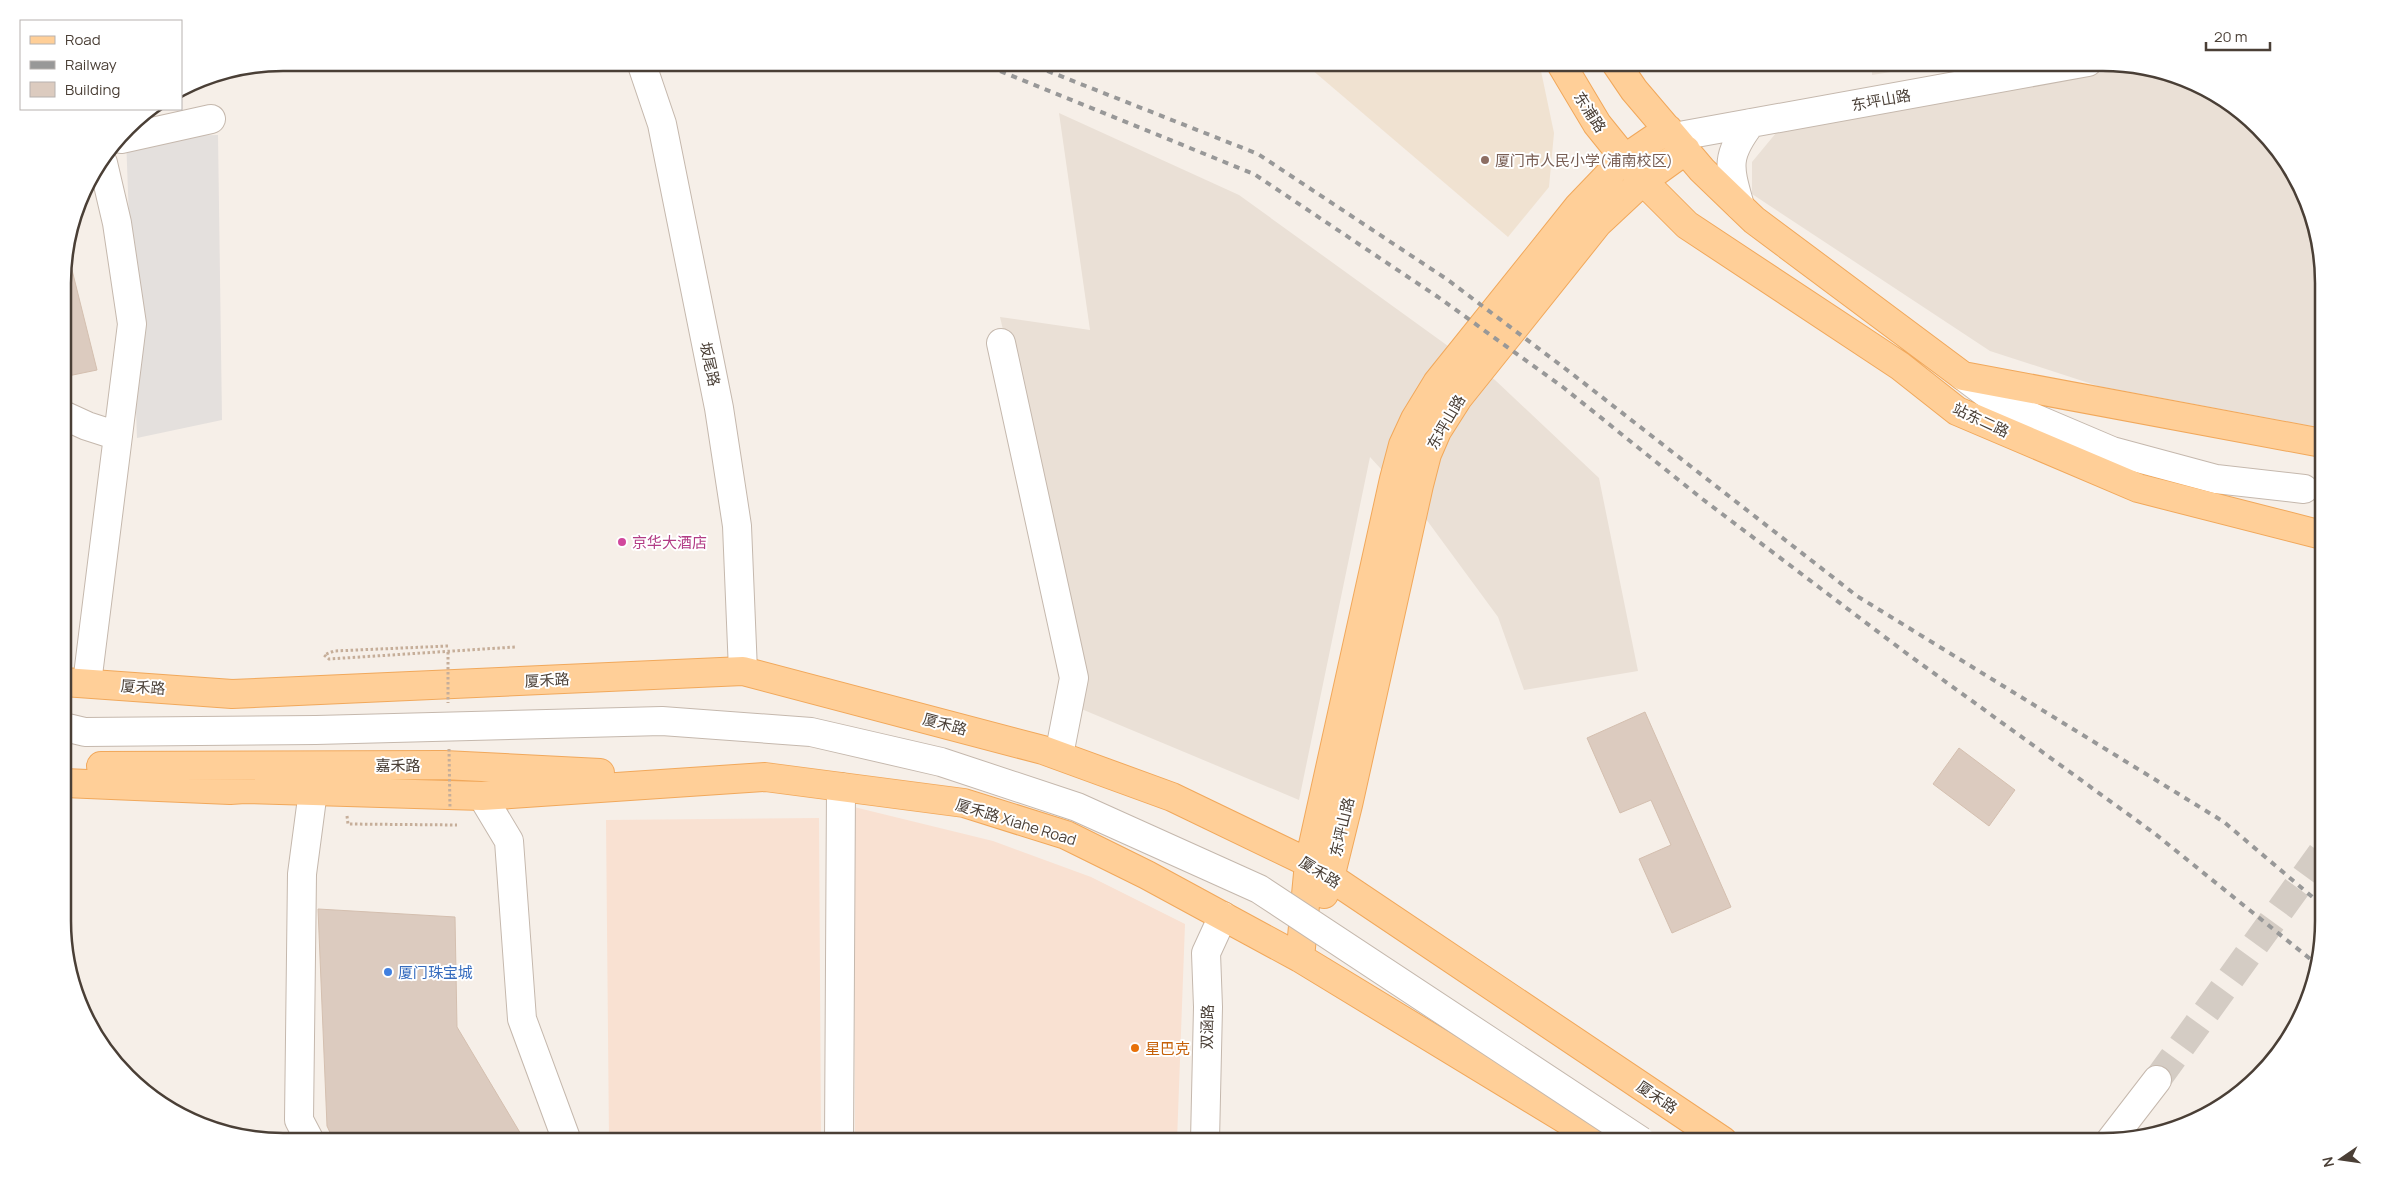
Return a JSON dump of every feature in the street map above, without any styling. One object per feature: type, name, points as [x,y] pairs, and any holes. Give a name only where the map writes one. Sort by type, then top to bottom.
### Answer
[{"type":"main road","name":"东浦路","points":[[1565,71],[1597,124],[1624,159],[1651,189]]},
{"type":"main road","points":[[1621,71],[1634,90],[1676,139],[1754,220],[1963,376],[2315,442]]},
{"type":"main road","name":"东坪山路","points":[[1320,871],[1394,479],[1403,445],[1411,428],[1437,383],[1578,207],[1624,159],[1676,139]]},
{"type":"main road","name":"东坪山路","points":[[1300,958],[1320,871],[1427,454],[1437,431],[1458,398],[1598,223],[1651,189],[1676,139]]},
{"type":"main road","name":"站东二路","points":[[1651,189],[1687,225],[1900,366],[1956,411],[2138,488],[2315,534]]},
{"type":"main road","name":"厦禾路","points":[[71,686],[113,697],[232,694],[743,671],[1059,755],[1172,796],[1320,871],[1711,1133]]},
{"type":"main road","name":"嘉禾路","points":[[71,779],[444,765],[732,779]]},
{"type":"main road","name":"厦禾路 Xiahe Road","points":[[732,779],[765,777],[964,803],[1066,835],[1223,916]]},
{"type":"main road","points":[[71,779],[230,790],[482,796],[732,779]]},
{"type":"main road","points":[[1223,916],[1300,958],[1588,1133]]},
{"type":"street","name":"坂尾路","points":[[644,71],[662,124],[719,408],[737,526],[743,671]]},
{"type":"street","name":"东坪山路","points":[[1676,139],[1751,123],[2038,71]]},
{"type":"street","points":[[130,137],[211,120]]},
{"type":"street","points":[[1740,206],[1730,167],[1733,150],[1751,123]]},
{"type":"street","points":[[71,681],[118,436],[132,324],[117,223],[105,170]]},
{"type":"street","points":[[1001,343],[1074,678],[1059,755]]},
{"type":"street","points":[[1963,376],[1999,403],[2112,451],[2216,479],[2304,489]]},
{"type":"street","points":[[71,419],[118,436]]},
{"type":"street","points":[[71,729],[85,732],[316,730],[662,721],[811,732],[941,762],[1077,807],[1259,889],[1629,1133]]},
{"type":"street","points":[[839,1133],[841,787]]},
{"type":"street","points":[[306,1133],[299,1120],[302,874],[313,791]]},
{"type":"street","points":[[482,796],[509,841],[522,1019],[564,1133]]},
{"type":"street","name":"双涵路","points":[[1205,1133],[1208,1007],[1206,953],[1223,916]]},
{"type":"street","points":[[2117,1132],[2157,1080]]},
{"type":"path","points":[[448,646],[334,651],[324,655],[329,659],[515,647]]},
{"type":"shaded area","name":"厦门市人民小学(浦南校区)","points":[[1313,71],[1541,71],[1554,133],[1549,187],[1508,237]]},
{"type":"shaded area","points":[[1872,71],[1897,71],[1872,75]]},
{"type":"shaded area","points":[[2108,71],[2157,78],[2184,87],[2209,100],[2232,115],[2253,133],[2271,154],[2299,202],[2308,229],[2313,256],[2315,284],[2315,427],[2098,386],[1990,351],[1752,194],[1752,162],[1776,133]]},
{"type":"shaded area","points":[[1059,113],[1239,195],[1495,380],[1599,478],[1638,671],[1524,690],[1498,617],[1423,515],[1370,457],[1299,800],[1079,708],[1081,664],[1000,317],[1090,330]]},
{"type":"shaded area","points":[[218,135],[222,420],[137,438],[126,141],[130,137]]},
{"type":"shaded area","points":[[854,807],[993,841],[1091,877],[1185,924],[1177,1133],[855,1133]]},
{"type":"shaded area","points":[[819,818],[821,1133],[609,1133],[606,820]]},
{"type":"building","points":[[72,270],[97,370],[71,375]]},
{"type":"building","points":[[1645,712],[1731,907],[1672,933],[1639,859],[1671,845],[1651,800],[1620,813],[1587,738]]},
{"type":"building","points":[[1959,748],[2015,790],[1989,826],[1933,784]]},
{"type":"building","name":"厦门珠宝城","points":[[318,909],[455,917],[457,1027],[520,1133],[330,1133],[327,1126]]},
{"type":"tunnel","points":[[2157,1080],[2315,862]]},
{"type":"railway","points":[[1000,71],[1254,174],[1438,297],[1564,388],[1701,498],[1906,653],[2154,833],[2311,960]]},
{"type":"railway","points":[[1048,71],[1258,154],[1448,280],[1571,373],[1857,596],[2224,822],[2315,899]]},
{"type":"place","name":"厦门市人民小学(浦南校区)","points":[[1485,160]]},
{"type":"place","name":"京华大酒店","points":[[622,542]]},
{"type":"place","name":"厦门珠宝城","points":[[388,972]]},
{"type":"place","name":"星巴克","points":[[1135,1048]]}]
